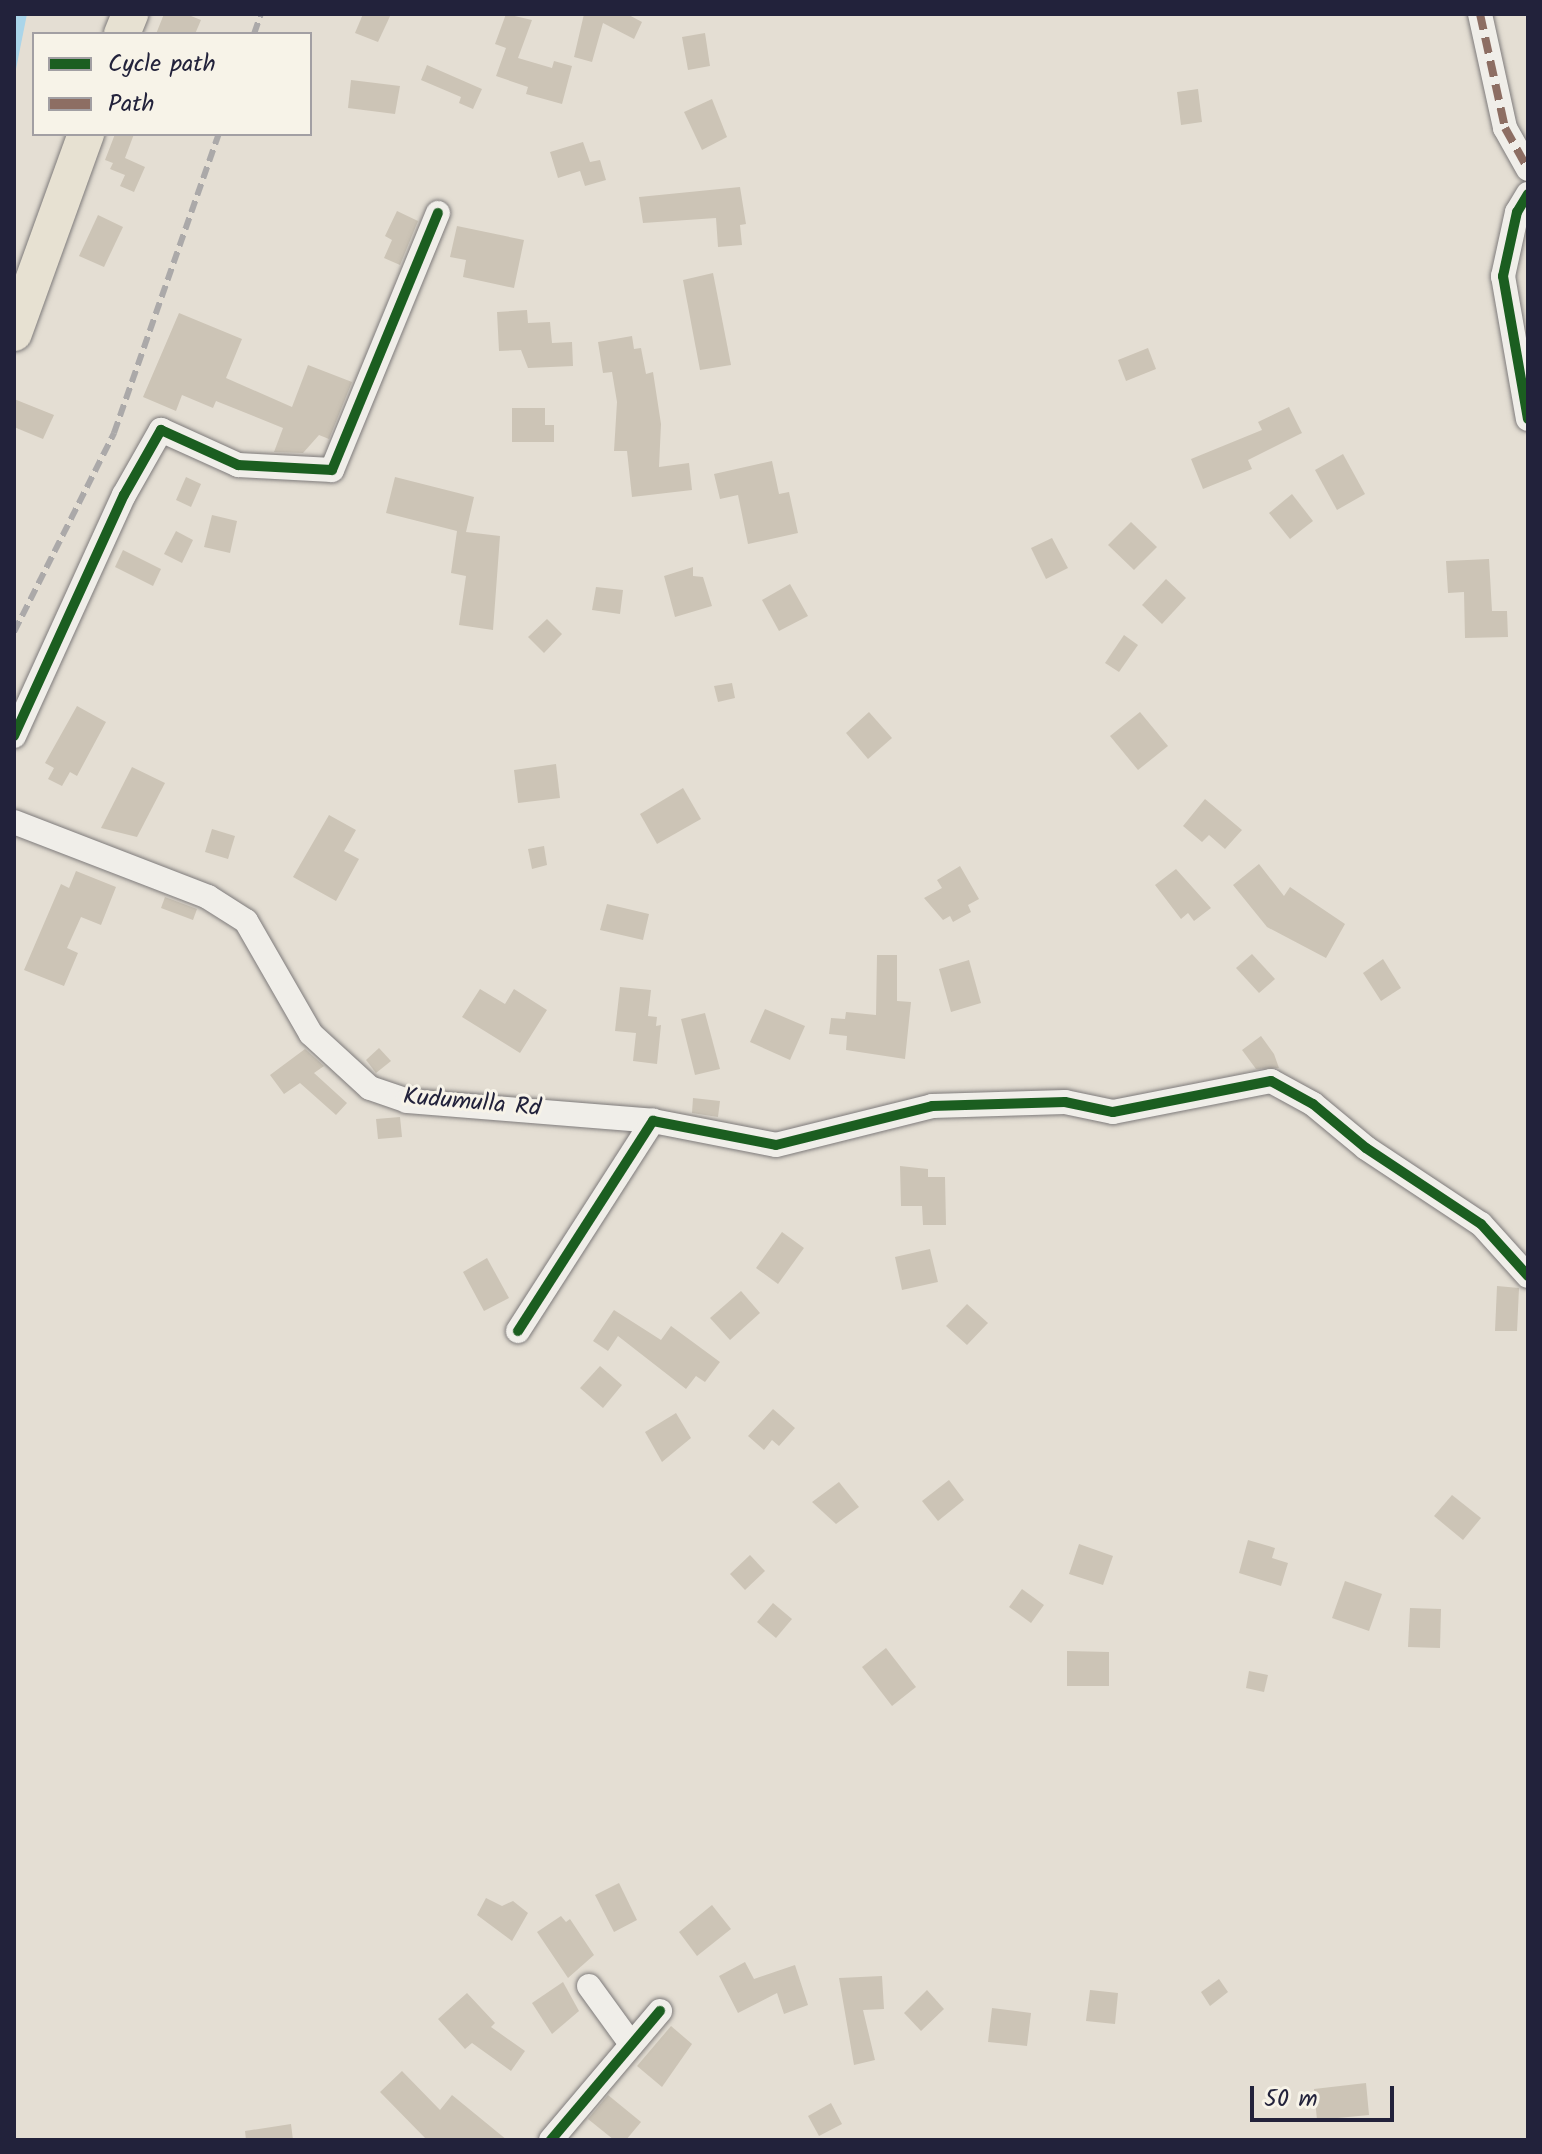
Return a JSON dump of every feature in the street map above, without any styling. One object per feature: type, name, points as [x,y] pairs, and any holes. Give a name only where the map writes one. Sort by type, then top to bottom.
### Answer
[{"type":"highway","points":[[14,333],[85,136]]},
{"type":"street","points":[[1480,14],[1505,128],[1528,169]]},
{"type":"street","points":[[1528,194],[1517,212],[1503,276],[1528,419]]},
{"type":"street","points":[[14,736],[124,495],[161,430],[238,465],[332,470],[438,213]]},
{"type":"street","name":"Kudumulla Rd","points":[[14,822],[208,897],[246,921],[311,1034],[370,1088],[407,1101],[653,1121],[776,1145],[932,1106],[1065,1102],[1113,1112],[1271,1081],[1313,1104],[1366,1148],[1481,1224],[1528,1276]]},
{"type":"street","points":[[518,1331],[653,1121]]},
{"type":"street","points":[[589,1986],[631,2044]]},
{"type":"street","points":[[551,2140],[660,2011]]},
{"type":"water","points":[[14,14],[27,14],[14,79]]},
{"type":"building","points":[[164,14],[186,14],[201,20],[196,32],[157,32]]},
{"type":"building","points":[[363,14],[391,14],[378,42],[355,33]]},
{"type":"building","points":[[506,14],[532,20],[518,58],[552,68],[554,61],[572,66],[562,104],[526,94],[528,87],[496,76],[506,48],[495,44]]},
{"type":"building","points":[[584,14],[627,14],[642,22],[634,39],[603,23],[592,62],[574,57]]},
{"type":"building","points":[[705,33],[710,66],[688,70],[682,37]]},
{"type":"building","points":[[427,65],[482,89],[473,109],[459,103],[461,97],[421,80]]},
{"type":"building","points":[[351,80],[400,86],[395,114],[348,108]]},
{"type":"building","points":[[1198,89],[1202,122],[1181,125],[1177,92]]},
{"type":"building","points":[[712,99],[727,137],[702,150],[684,112]]},
{"type":"building","points":[[114,136],[133,136],[125,158],[145,167],[134,192],[120,186],[125,175],[110,169],[113,163],[105,160]]},
{"type":"building","points":[[583,142],[590,162],[600,160],[606,180],[585,186],[580,171],[558,178],[550,152]]},
{"type":"building","points":[[740,187],[746,224],[740,225],[742,245],[718,247],[716,218],[643,223],[639,197]]},
{"type":"building","points":[[397,211],[418,221],[400,265],[384,258],[392,240],[385,236]]},
{"type":"building","points":[[98,215],[123,227],[104,267],[79,256]]},
{"type":"building","points":[[457,226],[524,240],[514,288],[463,277],[466,260],[450,257]]},
{"type":"building","points":[[713,273],[731,365],[700,370],[683,280]]},
{"type":"building","points":[[527,310],[528,323],[550,322],[552,343],[572,342],[573,366],[528,368],[521,350],[499,351],[497,312]]},
{"type":"building","points":[[179,313],[242,339],[226,378],[292,407],[308,365],[352,382],[329,439],[319,435],[303,453],[274,452],[283,428],[216,401],[213,408],[182,395],[176,411],[143,397]]},
{"type":"building","points":[[632,336],[634,349],[641,348],[646,374],[653,372],[661,424],[659,467],[689,463],[692,490],[632,497],[627,451],[614,451],[617,402],[612,372],[603,373],[598,342]]},
{"type":"building","points":[[1148,348],[1156,369],[1126,381],[1118,360]]},
{"type":"building","points":[[14,399],[54,415],[43,439],[14,427]]},
{"type":"building","points":[[1289,407],[1302,433],[1248,460],[1252,469],[1203,489],[1191,459],[1262,430],[1258,422]]},
{"type":"building","points":[[512,408],[545,408],[545,425],[554,425],[554,442],[512,442]]},
{"type":"building","points":[[1343,454],[1365,494],[1337,510],[1315,470]]},
{"type":"building","points":[[772,461],[779,494],[789,492],[798,533],[748,544],[738,495],[720,499],[714,474]]},
{"type":"building","points":[[186,477],[201,484],[191,507],[176,500]]},
{"type":"building","points":[[395,477],[474,497],[466,532],[500,536],[493,630],[459,625],[466,576],[451,573],[457,531],[386,513]]},
{"type":"building","points":[[1292,494],[1313,521],[1290,539],[1269,513]]},
{"type":"building","points":[[212,515],[237,521],[230,553],[204,547]]},
{"type":"building","points":[[1131,522],[1157,547],[1134,570],[1108,545]]},
{"type":"building","points":[[176,531],[193,540],[182,563],[164,554]]},
{"type":"building","points":[[1052,538],[1068,568],[1046,579],[1031,548]]},
{"type":"building","points":[[123,550],[161,569],[153,586],[115,567]]},
{"type":"building","points":[[1489,559],[1492,611],[1507,611],[1508,637],[1465,638],[1464,592],[1448,593],[1446,561]]},
{"type":"building","points":[[693,567],[693,576],[703,577],[712,606],[675,617],[664,576]]},
{"type":"building","points":[[1166,579],[1186,598],[1162,624],[1142,605]]},
{"type":"building","points":[[790,584],[808,616],[779,631],[762,600]]},
{"type":"building","points":[[596,587],[623,590],[620,614],[592,610]]},
{"type":"building","points":[[547,619],[562,634],[544,653],[528,637]]},
{"type":"building","points":[[1124,635],[1138,645],[1119,672],[1105,663]]},
{"type":"building","points":[[732,683],[735,698],[718,702],[714,686]]},
{"type":"building","points":[[77,706],[106,722],[77,776],[70,772],[62,786],[48,779],[54,768],[45,763]]},
{"type":"building","points":[[869,712],[892,738],[868,759],[846,733]]},
{"type":"building","points":[[1140,712],[1168,746],[1138,770],[1110,736]]},
{"type":"building","points":[[556,764],[560,798],[518,803],[514,770]]},
{"type":"building","points":[[132,767],[165,783],[137,837],[101,828]]},
{"type":"building","points":[[683,788],[701,819],[657,844],[640,814]]},
{"type":"building","points":[[1205,799],[1242,830],[1225,849],[1209,835],[1202,842],[1183,826]]},
{"type":"building","points":[[329,815],[356,830],[344,851],[359,859],[336,901],[293,877]]},
{"type":"building","points":[[212,829],[235,836],[228,859],[205,852]]},
{"type":"building","points":[[544,846],[547,865],[532,869],[528,849]]},
{"type":"building","points":[[1259,864],[1284,896],[1290,887],[1345,924],[1326,958],[1267,927],[1233,885]]},
{"type":"building","points":[[960,866],[979,899],[968,905],[971,912],[953,922],[950,916],[943,920],[924,898],[942,888],[937,880]]},
{"type":"building","points":[[1176,869],[1211,908],[1194,921],[1188,913],[1181,919],[1155,885]]},
{"type":"building","points":[[76,871],[116,887],[101,925],[81,917],[67,948],[78,953],[64,986],[24,970],[61,884],[69,888]]},
{"type":"building","points":[[165,897],[197,909],[193,920],[161,908]]},
{"type":"building","points":[[607,904],[649,914],[643,940],[600,930]]},
{"type":"building","points":[[1252,954],[1275,979],[1259,993],[1236,968]]},
{"type":"building","points":[[877,955],[897,955],[897,1001],[911,1002],[905,1059],[846,1050],[847,1036],[829,1034],[831,1018],[845,1019],[846,1012],[876,1015]]},
{"type":"building","points":[[1383,959],[1401,988],[1381,1001],[1363,973]]},
{"type":"building","points":[[969,960],[981,1003],[951,1012],[939,969]]},
{"type":"building","points":[[620,987],[651,990],[648,1016],[657,1017],[656,1026],[661,1025],[657,1064],[633,1061],[636,1033],[615,1031]]},
{"type":"building","points":[[480,989],[505,1004],[514,989],[547,1010],[520,1053],[462,1017]]},
{"type":"building","points":[[765,1009],[805,1026],[790,1060],[750,1042]]},
{"type":"building","points":[[705,1013],[720,1069],[695,1075],[681,1019]]},
{"type":"building","points":[[1261,1036],[1274,1054],[1279,1068],[1256,1069],[1242,1050]]},
{"type":"building","points":[[379,1048],[391,1061],[376,1073],[366,1060]]},
{"type":"building","points":[[305,1049],[324,1066],[314,1073],[347,1103],[336,1115],[300,1083],[284,1094],[270,1075]]},
{"type":"building","points":[[693,1098],[720,1101],[718,1117],[692,1113]]},
{"type":"building","points":[[400,1117],[402,1137],[378,1139],[376,1119]]},
{"type":"building","points":[[900,1166],[928,1169],[928,1177],[945,1177],[946,1225],[923,1225],[922,1206],[901,1206]]},
{"type":"building","points":[[782,1232],[804,1248],[778,1284],[756,1268]]},
{"type":"building","points":[[930,1249],[938,1282],[902,1290],[895,1257]]},
{"type":"building","points":[[487,1258],[509,1298],[484,1311],[463,1272]]},
{"type":"building","points":[[1497,1286],[1519,1288],[1517,1331],[1495,1331]]},
{"type":"building","points":[[741,1291],[760,1313],[730,1340],[710,1318]]},
{"type":"building","points":[[967,1304],[988,1323],[967,1345],[946,1326]]},
{"type":"building","points":[[614,1310],[661,1340],[671,1326],[720,1362],[705,1382],[696,1376],[686,1389],[618,1336],[608,1351],[593,1341]]},
{"type":"building","points":[[600,1366],[622,1385],[603,1408],[580,1388]]},
{"type":"building","points":[[773,1409],[795,1428],[779,1446],[772,1440],[764,1450],[748,1436]]},
{"type":"building","points":[[676,1413],[691,1438],[662,1462],[645,1432]]},
{"type":"building","points":[[949,1480],[964,1500],[938,1521],[922,1501]]},
{"type":"building","points":[[839,1482],[859,1507],[836,1524],[812,1502]]},
{"type":"building","points":[[1452,1495],[1481,1518],[1463,1540],[1434,1516]]},
{"type":"building","points":[[1248,1540],[1275,1548],[1272,1558],[1288,1563],[1281,1586],[1239,1573]]},
{"type":"building","points":[[1079,1544],[1113,1556],[1103,1585],[1069,1574]]},
{"type":"building","points":[[750,1555],[765,1571],[745,1590],[730,1574]]},
{"type":"building","points":[[1345,1581],[1382,1594],[1369,1631],[1332,1618]]},
{"type":"building","points":[[1022,1589],[1044,1605],[1031,1623],[1009,1607]]},
{"type":"building","points":[[773,1603],[792,1619],[776,1638],[757,1622]]},
{"type":"building","points":[[1410,1608],[1441,1609],[1440,1648],[1408,1647]]},
{"type":"building","points":[[886,1648],[916,1687],[892,1706],[862,1667]]},
{"type":"building","points":[[1067,1651],[1109,1652],[1109,1686],[1067,1686]]},
{"type":"building","points":[[1249,1671],[1268,1675],[1264,1692],[1246,1688]]},
{"type":"building","points":[[619,1883],[637,1920],[614,1932],[595,1895]]},
{"type":"building","points":[[486,1898],[502,1906],[513,1901],[528,1913],[512,1941],[477,1915]]},
{"type":"building","points":[[712,1905],[731,1929],[697,1956],[679,1932]]},
{"type":"building","points":[[561,1916],[566,1922],[570,1919],[594,1955],[568,1978],[537,1932]]},
{"type":"building","points":[[745,1962],[754,1979],[795,1965],[808,2005],[784,2014],[777,1993],[738,2013],[719,1976]]},
{"type":"building","points":[[882,1976],[884,2009],[863,2010],[875,2060],[854,2065],[839,1978]]},
{"type":"building","points":[[1219,1979],[1228,1992],[1210,2006],[1201,1992]]},
{"type":"building","points":[[563,1982],[579,2011],[552,2034],[532,2003]]},
{"type":"building","points":[[927,1990],[944,2009],[921,2031],[904,2013]]},
{"type":"building","points":[[1090,1990],[1118,1993],[1115,2024],[1086,2021]]},
{"type":"building","points":[[467,1993],[495,2023],[491,2027],[525,2051],[511,2071],[472,2043],[465,2049],[438,2019]]},
{"type":"building","points":[[992,2008],[1031,2013],[1027,2046],[988,2042]]},
{"type":"building","points":[[671,2026],[692,2044],[662,2087],[637,2066]]},
{"type":"building","points":[[402,2071],[440,2110],[452,2095],[507,2140],[427,2140],[380,2092]]},
{"type":"building","points":[[1366,2083],[1369,2115],[1317,2120],[1314,2089]]},
{"type":"building","points":[[608,2095],[641,2122],[626,2140],[614,2140],[588,2119]]},
{"type":"building","points":[[831,2103],[842,2124],[819,2136],[808,2116]]},
{"type":"building","points":[[291,2124],[293,2140],[246,2140],[245,2131]]},
{"type":"railway","points":[[255,32],[261,14]]},
{"type":"railway","points":[[14,632],[114,433],[218,136]]},
{"type":"marked path","points":[[1480,14],[1505,128],[1528,169]]},
{"type":"cycle path","points":[[1528,194],[1517,212],[1503,276],[1528,419]]},
{"type":"cycle path","points":[[14,736],[124,495],[161,430],[238,465],[332,470],[438,213]]},
{"type":"cycle path","points":[[518,1331],[653,1121],[776,1145],[932,1106],[1065,1102],[1113,1112],[1271,1081],[1313,1104],[1366,1148],[1481,1224],[1528,1276]]},
{"type":"cycle path","points":[[551,2140],[660,2011]]}]
